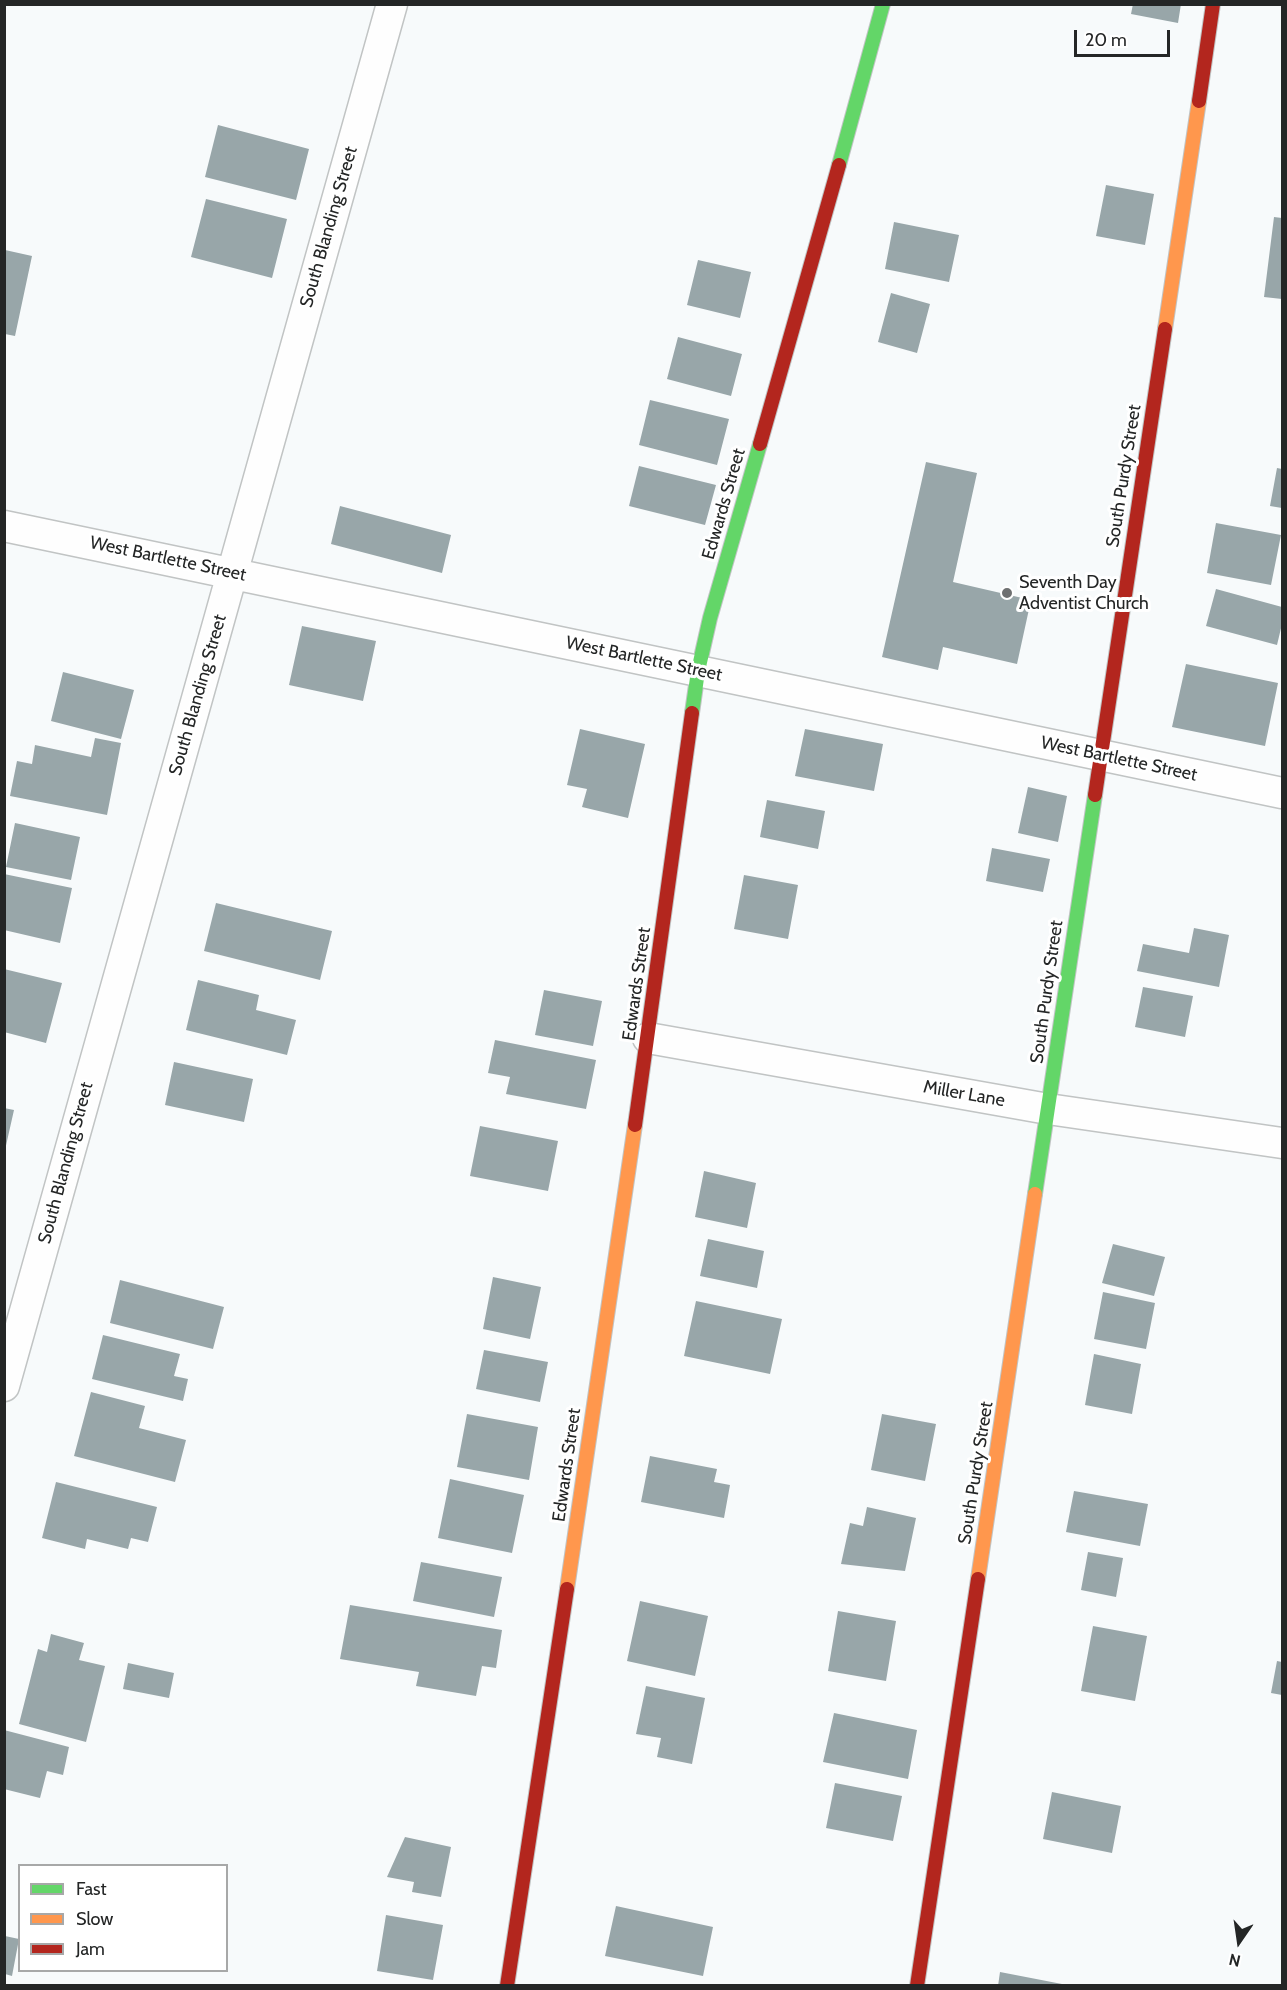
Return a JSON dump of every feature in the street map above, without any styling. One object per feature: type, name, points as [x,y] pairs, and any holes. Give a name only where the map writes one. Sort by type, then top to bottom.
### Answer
[{"type":"street","name":"South Blanding Street","points":[[4,1386],[392,4]]},
{"type":"street","name":"Edwards Street","points":[[507,1986],[648,1038],[698,671],[710,618],[819,239],[883,4]]},
{"type":"street","name":"South Purdy Street","points":[[917,1986],[1213,4]]},
{"type":"street","name":"West Bartlette Street","points":[[4,526],[233,572],[1282,793]]},
{"type":"street","name":"Miller Lane","points":[[648,1038],[1048,1109],[1282,1143]]},
{"type":"building","points":[[1133,4],[1181,4],[1178,23],[1131,14]]},
{"type":"building","points":[[218,125],[309,149],[296,200],[205,177]]},
{"type":"building","points":[[1106,185],[1154,194],[1145,245],[1096,236]]},
{"type":"building","points":[[206,199],[287,219],[272,278],[191,257]]},
{"type":"building","points":[[1274,217],[1282,218],[1282,299],[1264,297]]},
{"type":"building","points":[[894,222],[959,235],[949,282],[885,269]]},
{"type":"building","points":[[5,250],[32,256],[15,336],[5,334]]},
{"type":"building","points":[[698,260],[751,272],[740,318],[687,305]]},
{"type":"building","points":[[891,293],[930,304],[917,353],[878,342]]},
{"type":"building","points":[[678,337],[742,354],[731,396],[667,379]]},
{"type":"building","points":[[650,400],[729,419],[717,465],[639,445]]},
{"type":"building","points":[[926,462],[977,473],[953,582],[1031,600],[1017,664],[943,647],[938,670],[882,657]]},
{"type":"building","points":[[639,466],[716,485],[705,525],[629,506]]},
{"type":"building","points":[[1277,468],[1282,469],[1282,508],[1270,506]]},
{"type":"building","points":[[340,506],[451,535],[442,573],[331,544]]},
{"type":"building","points":[[1216,523],[1281,535],[1271,585],[1207,573]]},
{"type":"building","points":[[1216,589],[1282,607],[1282,624],[1277,645],[1206,626]]},
{"type":"building","points":[[302,626],[376,641],[363,701],[289,685]]},
{"type":"building","points":[[1186,664],[1278,683],[1265,746],[1172,727]]},
{"type":"building","points":[[63,672],[134,690],[121,739],[51,721]]},
{"type":"building","points":[[580,729],[645,744],[628,818],[582,807],[587,789],[567,785]]},
{"type":"building","points":[[805,729],[883,744],[874,791],[795,776]]},
{"type":"building","points":[[95,738],[121,743],[107,815],[10,796],[17,761],[32,764],[35,745],[91,757]]},
{"type":"building","points":[[1028,787],[1067,796],[1058,842],[1018,833]]},
{"type":"building","points":[[767,800],[825,811],[818,849],[760,837]]},
{"type":"building","points":[[15,823],[80,837],[71,880],[6,867]]},
{"type":"building","points":[[992,848],[1050,859],[1043,892],[986,881]]},
{"type":"building","points":[[4,874],[72,888],[60,943],[4,930]]},
{"type":"building","points":[[744,875],[798,885],[788,939],[734,929]]},
{"type":"building","points":[[216,903],[332,931],[320,980],[204,951]]},
{"type":"building","points":[[1194,928],[1229,935],[1219,987],[1137,971],[1143,944],[1189,953]]},
{"type":"building","points":[[4,969],[62,983],[46,1043],[4,1032]]},
{"type":"building","points":[[198,980],[259,995],[256,1010],[296,1020],[287,1055],[186,1030]]},
{"type":"building","points":[[1143,987],[1193,996],[1185,1037],[1135,1027]]},
{"type":"building","points":[[544,990],[602,1001],[593,1046],[535,1035]]},
{"type":"building","points":[[495,1040],[596,1060],[586,1109],[506,1094],[510,1077],[488,1073]]},
{"type":"building","points":[[174,1062],[253,1079],[244,1122],[165,1105]]},
{"type":"building","points":[[4,1108],[14,1110],[5,1150],[4,1150]]},
{"type":"building","points":[[480,1126],[558,1141],[548,1191],[470,1176]]},
{"type":"building","points":[[704,1171],[756,1183],[747,1228],[695,1217]]},
{"type":"building","points":[[708,1239],[764,1251],[757,1288],[700,1276]]},
{"type":"building","points":[[1113,1244],[1165,1257],[1154,1296],[1102,1283]]},
{"type":"building","points":[[493,1277],[541,1287],[530,1339],[483,1329]]},
{"type":"building","points":[[120,1280],[224,1307],[213,1349],[110,1323]]},
{"type":"building","points":[[1103,1292],[1155,1303],[1146,1349],[1094,1339]]},
{"type":"building","points":[[696,1301],[782,1319],[770,1374],[684,1356]]},
{"type":"building","points":[[103,1335],[180,1354],[174,1376],[188,1379],[183,1401],[92,1379]]},
{"type":"building","points":[[484,1350],[548,1362],[540,1402],[476,1389]]},
{"type":"building","points":[[1094,1354],[1141,1364],[1132,1414],[1085,1405]]},
{"type":"building","points":[[91,1392],[145,1406],[139,1428],[186,1440],[175,1482],[74,1456]]},
{"type":"building","points":[[467,1414],[538,1427],[529,1480],[457,1467]]},
{"type":"building","points":[[882,1414],[936,1424],[925,1481],[871,1470]]},
{"type":"building","points":[[650,1456],[717,1469],[714,1482],[730,1485],[724,1518],[641,1502]]},
{"type":"building","points":[[450,1479],[524,1495],[512,1553],[438,1538]]},
{"type":"building","points":[[56,1482],[157,1507],[148,1542],[131,1538],[128,1549],[87,1539],[85,1549],[42,1538]]},
{"type":"building","points":[[1074,1491],[1148,1504],[1140,1546],[1066,1532]]},
{"type":"building","points":[[867,1507],[916,1518],[905,1571],[841,1564],[850,1523],[863,1526]]},
{"type":"building","points":[[1088,1552],[1123,1558],[1116,1597],[1081,1590]]},
{"type":"building","points":[[421,1562],[502,1577],[494,1617],[413,1601]]},
{"type":"building","points":[[640,1601],[708,1616],[695,1676],[627,1661]]},
{"type":"building","points":[[350,1605],[502,1630],[496,1668],[482,1666],[476,1696],[416,1686],[419,1672],[340,1659]]},
{"type":"building","points":[[838,1611],[896,1621],[886,1681],[828,1671]]},
{"type":"building","points":[[1093,1626],[1147,1636],[1135,1701],[1081,1691]]},
{"type":"building","points":[[51,1634],[84,1643],[79,1660],[105,1666],[86,1742],[19,1724],[38,1649],[47,1652]]},
{"type":"building","points":[[1277,1661],[1282,1662],[1282,1695],[1271,1693]]},
{"type":"building","points":[[128,1663],[174,1673],[169,1698],[123,1689]]},
{"type":"building","points":[[646,1686],[705,1698],[692,1764],[657,1757],[661,1738],[636,1734]]},
{"type":"building","points":[[834,1713],[917,1730],[908,1779],[823,1762]]},
{"type":"building","points":[[4,1730],[69,1747],[63,1775],[47,1771],[40,1798],[4,1789]]},
{"type":"building","points":[[835,1783],[902,1796],[893,1841],[826,1828]]},
{"type":"building","points":[[1052,1792],[1121,1806],[1112,1853],[1043,1839]]},
{"type":"building","points":[[405,1837],[451,1847],[441,1897],[412,1892],[414,1882],[387,1877]]},
{"type":"building","points":[[616,1906],[713,1927],[703,1976],[605,1956]]},
{"type":"building","points":[[386,1915],[443,1925],[433,1980],[377,1971]]},
{"type":"building","points":[[5,1936],[18,1939],[18,1944],[12,1976],[5,1974]]},
{"type":"building","points":[[1000,1972],[1062,1984],[1062,1986],[998,1986]]},
{"type":"traffic: fast","points":[[839,165],[883,4]]},
{"type":"traffic: fast","points":[[692,713],[698,671],[710,618],[760,444]]},
{"type":"traffic: fast","points":[[1035,1194],[1095,795]]},
{"type":"traffic: slow","points":[[1165,329],[1199,101]]},
{"type":"traffic: slow","points":[[567,1589],[635,1125]]},
{"type":"traffic: slow","points":[[978,1579],[1035,1194]]},
{"type":"traffic: jam","points":[[1199,101],[1213,4]]},
{"type":"traffic: jam","points":[[760,444],[839,165]]},
{"type":"traffic: jam","points":[[1095,795],[1165,329]]},
{"type":"traffic: jam","points":[[635,1125],[692,713]]},
{"type":"traffic: jam","points":[[917,1986],[978,1579]]},
{"type":"traffic: jam","points":[[507,1986],[567,1589]]},
{"type":"place","name":"Seventh Day Adventist Church","points":[[1007,593]]}]
